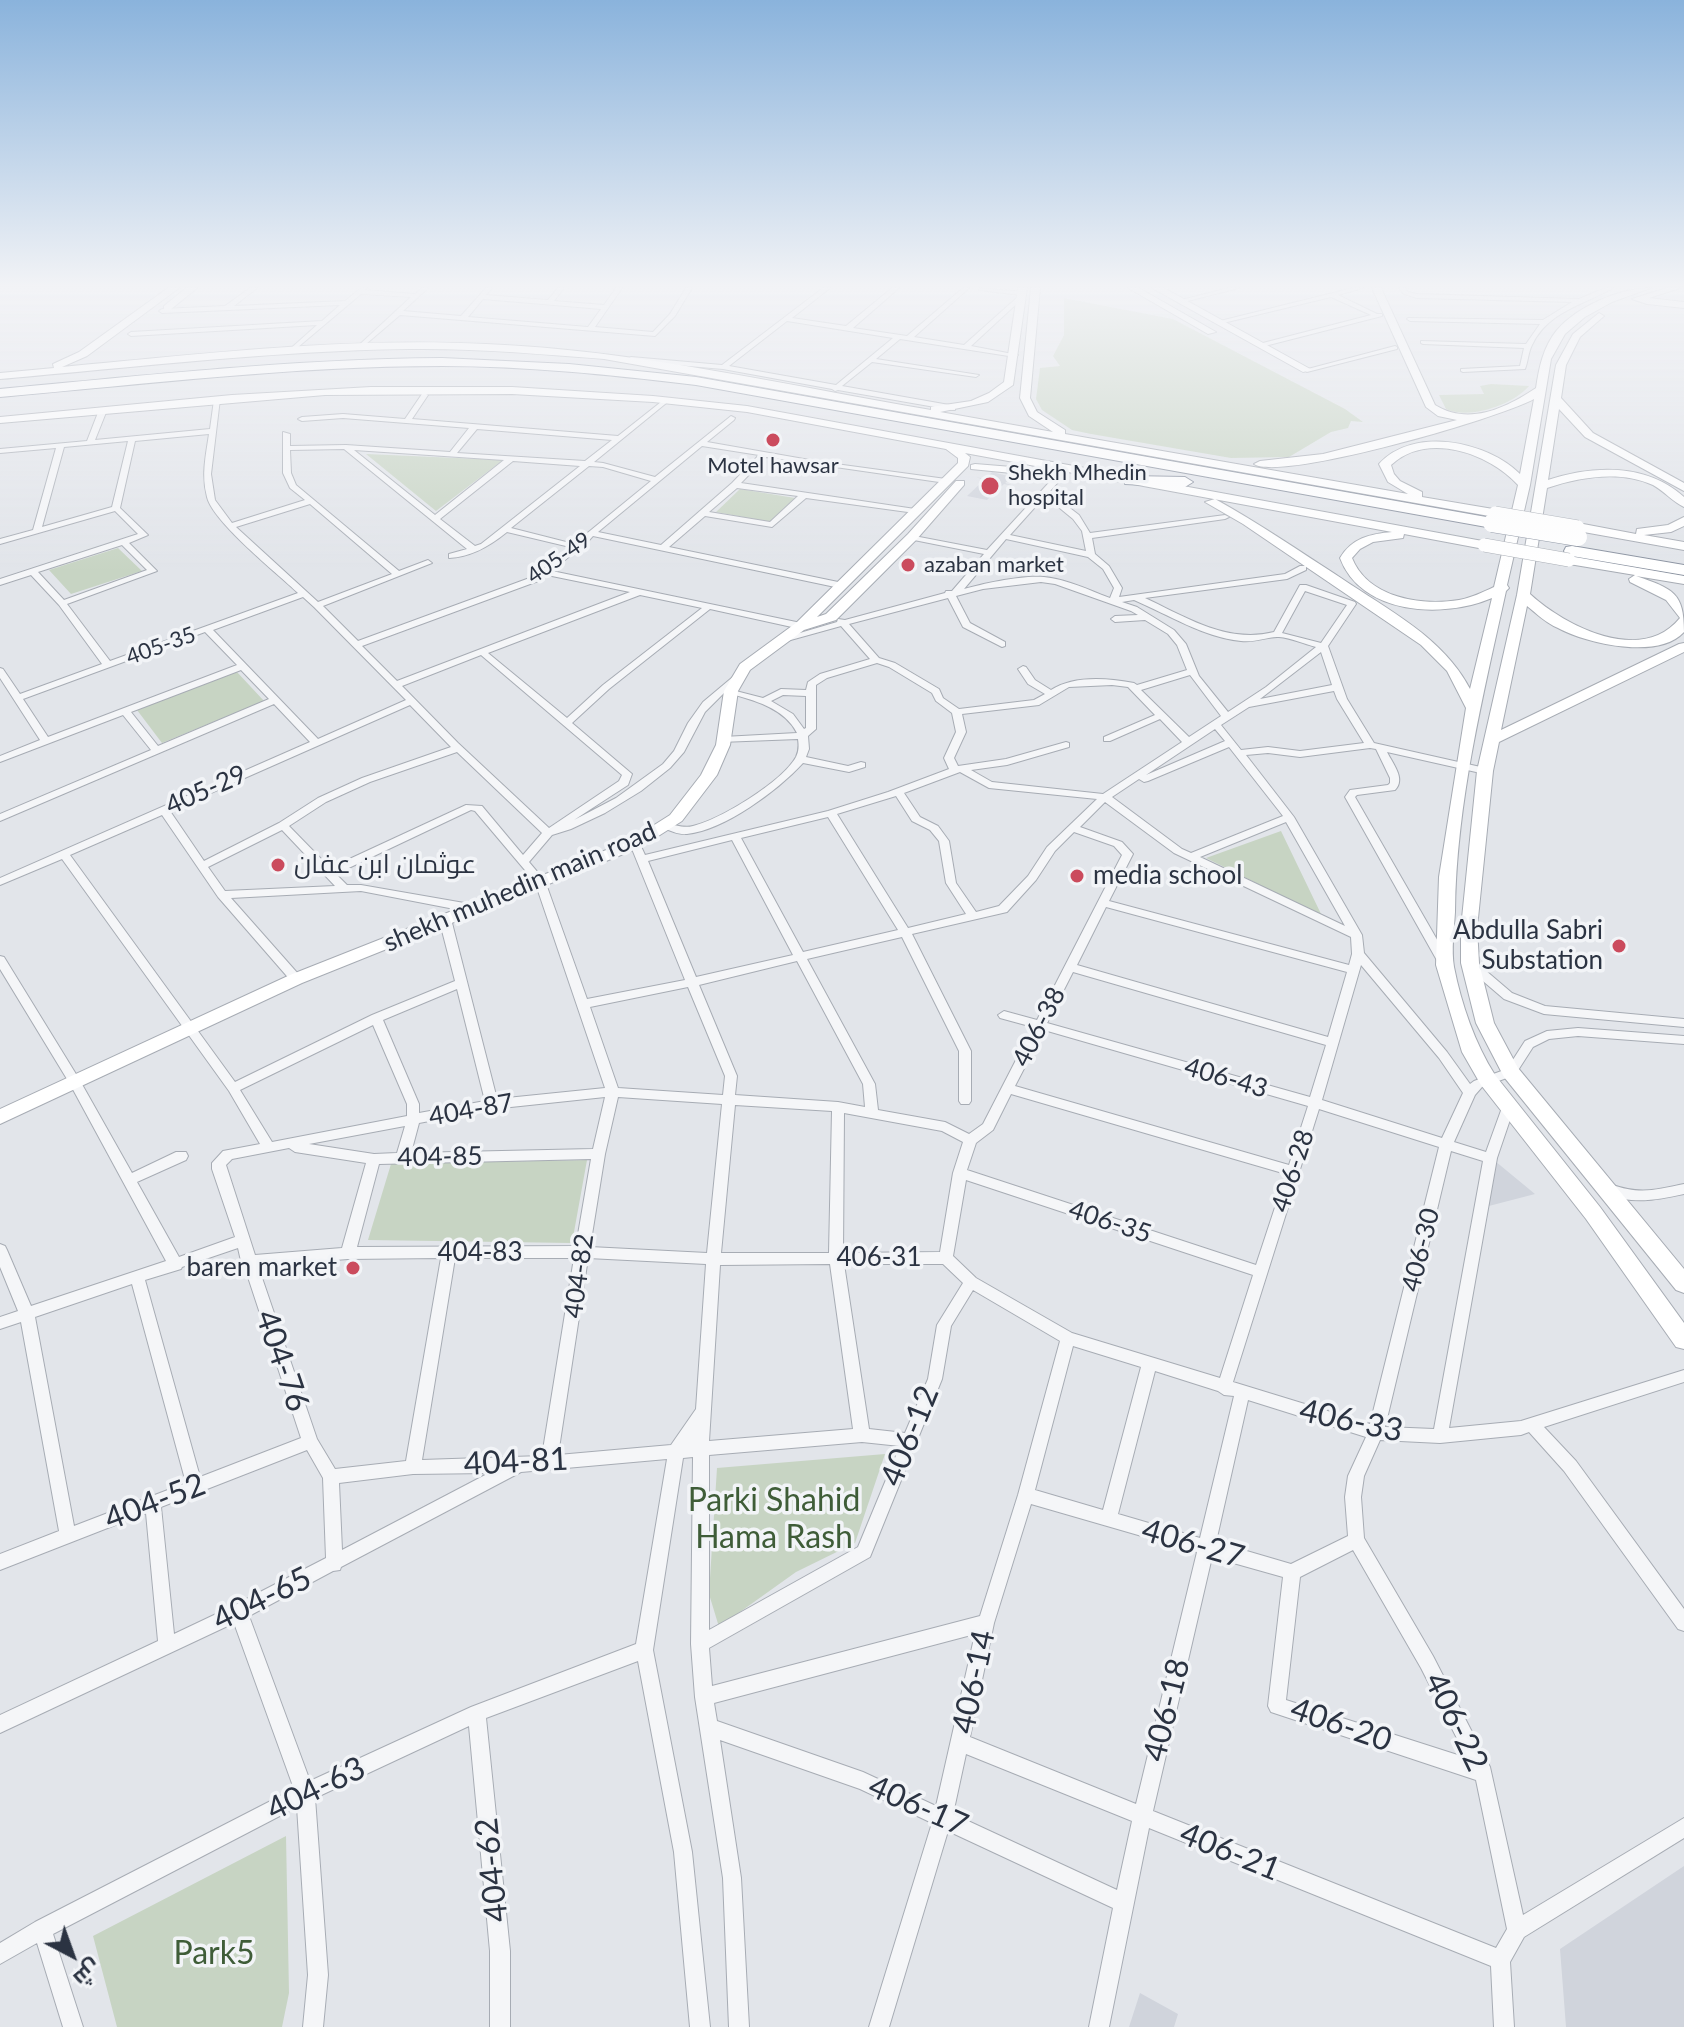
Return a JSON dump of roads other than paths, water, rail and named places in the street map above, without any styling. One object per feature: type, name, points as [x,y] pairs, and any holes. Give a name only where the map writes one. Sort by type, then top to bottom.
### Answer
[{"type":"highway","points":[[0,393],[125,383]]},
{"type":"highway","points":[[0,402],[234,383]]},
{"type":"highway","points":[[608,383],[729,401],[1184,486],[1490,529]]},
{"type":"highway","points":[[705,383],[1574,544],[1684,570]]},
{"type":"highway","points":[[729,401],[747,409]]},
{"type":"highway","points":[[1130,481],[1184,486]]},
{"type":"highway","points":[[1574,544],[1684,555]]},
{"type":"main road","points":[[779,383],[908,410],[1471,509]]},
{"type":"main road","points":[[908,410],[952,408],[987,398],[1009,383]]},
{"type":"main road","points":[[1027,383],[1025,398],[1033,414],[1042,422],[1086,441]]},
{"type":"main road","points":[[1415,383],[1429,420],[1421,433]]},
{"type":"main road","points":[[1418,383],[1431,407],[1442,414],[1468,420]]},
{"type":"main road","points":[[1542,383],[1503,588],[1473,708],[1463,766],[1447,877],[1445,965],[1471,1052],[1488,1080],[1593,1213],[1684,1340]]},
{"type":"main road","points":[[1558,383],[1523,595],[1485,771],[1469,928],[1470,963],[1485,1023],[1511,1072],[1684,1284]]},
{"type":"main road","points":[[1214,463],[1266,464],[1310,460],[1516,406],[1541,389]]},
{"type":"main road","points":[[0,420],[367,390],[565,391],[747,409],[1130,481]]},
{"type":"main road","points":[[1556,399],[1589,435],[1684,488]]},
{"type":"main road","points":[[664,403],[941,457],[968,467],[1058,478],[1178,501],[1225,517],[1434,649],[1458,677],[1473,708]]},
{"type":"main road","points":[[950,447],[964,457],[968,467]]},
{"type":"main road","points":[[1490,529],[1471,509],[1407,490],[1386,472],[1385,464],[1391,456],[1417,447],[1459,449],[1496,461],[1524,485]]},
{"type":"main road","points":[[735,684],[745,667],[801,626],[946,481],[968,467],[1009,458]]},
{"type":"main road","points":[[801,626],[831,617],[912,537],[968,467]]},
{"type":"main road","points":[[1543,485],[1572,474],[1617,474],[1660,485],[1684,503]]},
{"type":"main road","points":[[1184,486],[1432,535]]},
{"type":"main road","points":[[1184,486],[1237,515],[1310,568]]},
{"type":"main road","points":[[1503,588],[1465,603],[1420,603],[1371,589],[1359,582],[1347,565],[1349,551],[1365,540],[1392,535],[1432,535],[1490,529],[1574,544],[1662,530],[1684,521]]},
{"type":"main road","points":[[1619,535],[1684,546]]},
{"type":"main road","points":[[1523,595],[1561,625],[1609,641],[1647,642],[1676,634],[1684,618],[1671,597],[1611,567],[1574,544]]},
{"type":"main road","points":[[1611,567],[1684,580]]},
{"type":"main road","points":[[1492,740],[1684,647]]},
{"type":"main road","name":"shekh muhedin main road","points":[[0,1117],[296,979],[540,881],[639,852],[691,801],[709,775],[723,740],[735,684]]},
{"type":"street","points":[[787,383],[952,408]]},
{"type":"street","points":[[835,389],[843,383]]},
{"type":"street","points":[[408,420],[424,395]]},
{"type":"street","points":[[218,400],[207,487],[211,500],[230,526],[317,605],[458,748],[548,833]]},
{"type":"street","points":[[452,556],[484,546],[664,403]]},
{"type":"street","points":[[91,441],[103,410]]},
{"type":"street","points":[[302,419],[343,416],[619,438]]},
{"type":"street","name":"405-49","points":[[355,645],[538,578],[731,418]]},
{"type":"street","points":[[452,454],[475,426]]},
{"type":"street","points":[[0,451],[213,431]]},
{"type":"street","points":[[286,434],[288,479],[397,574]]},
{"type":"street","points":[[116,508],[132,438]]},
{"type":"street","points":[[700,443],[946,481]]},
{"type":"street","points":[[37,530],[61,445]]},
{"type":"street","points":[[346,447],[370,470],[473,549]]},
{"type":"street","points":[[288,448],[346,447],[603,465],[657,480]]},
{"type":"street","points":[[662,549],[735,485],[764,454]]},
{"type":"street","points":[[436,518],[512,458]]},
{"type":"street","points":[[953,592],[1058,478]]},
{"type":"street","points":[[735,485],[915,511]]},
{"type":"street","points":[[1045,492],[1076,517],[1087,536],[1091,555]]},
{"type":"street","points":[[702,513],[772,525],[803,496]]},
{"type":"street","points":[[230,526],[312,501]]},
{"type":"street","points":[[0,542],[116,508]]},
{"type":"street","points":[[0,582],[144,535],[116,508]]},
{"type":"street","points":[[1087,536],[1225,517]]},
{"type":"street","points":[[505,529],[578,547]]},
{"type":"street","points":[[594,534],[840,585]]},
{"type":"street","points":[[1004,536],[1091,555],[1106,568],[1118,588],[1113,600]]},
{"type":"street","points":[[912,537],[989,553]]},
{"type":"street","points":[[62,603],[153,571],[124,542]]},
{"type":"street","points":[[317,605],[428,563]]},
{"type":"street","points":[[1113,600],[1287,576],[1310,568]]},
{"type":"street","points":[[32,571],[62,603],[108,665]]},
{"type":"street","points":[[546,572],[801,626]]},
{"type":"street","points":[[787,638],[953,592],[1041,579],[1113,600],[1150,617],[1171,632],[1181,644],[1193,671],[1227,717]]},
{"type":"street","points":[[1117,791],[1247,705],[1323,646],[1352,604],[1303,587],[1277,634]]},
{"type":"street","points":[[395,685],[639,592]]},
{"type":"street","points":[[953,592],[966,625],[1002,644]]},
{"type":"street","name":"405-35","points":[[19,697],[303,594]]},
{"type":"street","points":[[1135,597],[1225,636],[1253,638],[1277,634],[1323,646]]},
{"type":"street","points":[[568,722],[606,687],[708,607]]},
{"type":"street","points":[[1115,619],[1150,617]]},
{"type":"street","points":[[841,621],[876,660],[892,665],[936,691],[939,699],[957,712],[1036,703],[1067,684],[1112,682],[1131,685],[1188,742]]},
{"type":"street","points":[[207,629],[316,742]]},
{"type":"street","points":[[1323,646],[1342,699],[1395,778],[1391,788],[1354,792],[1350,797],[1445,965]]},
{"type":"street","points":[[481,651],[627,774],[624,783],[548,833],[523,862]]},
{"type":"street","points":[[723,740],[801,736],[811,729],[811,684],[818,677],[848,672],[876,660]]},
{"type":"street","points":[[0,759],[242,666]]},
{"type":"street","points":[[1023,669],[1031,682],[1050,693]]},
{"type":"street","points":[[0,671],[46,741]]},
{"type":"street","points":[[1135,689],[1193,671]]},
{"type":"street","points":[[548,833],[574,827],[643,785],[674,759],[694,720],[710,700],[735,684],[791,718],[804,749],[800,759],[759,798],[720,820],[683,831],[667,826]]},
{"type":"street","points":[[1247,705],[1338,687]]},
{"type":"street","points":[[765,701],[781,692],[811,693]]},
{"type":"street","points":[[0,818],[275,700]]},
{"type":"street","name":"405-29","points":[[2,877],[64,854],[412,701]]},
{"type":"street","points":[[125,711],[157,751]]},
{"type":"street","points":[[957,712],[961,732],[949,758],[958,770],[989,785],[1105,797],[1162,841],[1191,857],[1356,935]]},
{"type":"street","points":[[1107,739],[1160,716]]},
{"type":"street","points":[[1216,724],[1289,817],[1356,935],[1358,954],[1449,1062],[1470,1093]]},
{"type":"street","points":[[739,2027],[732,1878],[704,1697],[700,1644],[703,1410],[713,1259],[731,1076],[639,852],[735,836],[831,813],[958,770],[1007,762],[1066,745]]},
{"type":"street","points":[[584,1004],[693,982],[1003,909],[1032,878],[1051,849],[1105,797],[1233,748],[1300,754],[1375,747],[1485,771]]},
{"type":"street","points":[[202,866],[283,825],[322,800],[366,780],[458,748]]},
{"type":"street","points":[[800,759],[849,769],[861,765]]},
{"type":"street","points":[[898,792],[916,819],[934,828],[944,841],[951,883],[973,916]]},
{"type":"street","points":[[329,873],[460,809],[478,808],[540,881],[613,1092]]},
{"type":"street","points":[[163,809],[222,895],[296,979]]},
{"type":"street","points":[[831,813],[905,932],[965,1051],[965,1101]]},
{"type":"street","points":[[1191,857],[1289,817]]},
{"type":"street","points":[[283,825],[344,889]]},
{"type":"street","name":"406-38","points":[[946,1258],[960,1173],[970,1140],[988,1127],[1128,854],[1118,844],[1075,829]]},
{"type":"street","points":[[735,836],[869,1084],[872,1113]]},
{"type":"street","points":[[64,854],[94,900],[233,1088],[268,1147]]},
{"type":"street","points":[[222,895],[361,888],[470,908]]},
{"type":"street","points":[[1103,903],[1353,970]]},
{"type":"street","points":[[445,919],[492,1104]]},
{"type":"street","name":"406-28","points":[[1233,1391],[1260,1272],[1315,1103],[1330,1042],[1358,954]]},
{"type":"street","points":[[0,960],[75,1082],[176,1265]]},
{"type":"street","points":[[1470,963],[1497,990],[1531,1006],[1684,1023]]},
{"type":"street","points":[[1069,967],[1330,1042]]},
{"type":"street","points":[[233,1088],[376,1018],[461,983]]},
{"type":"street","name":"406-43","points":[[1004,1015],[1315,1103],[1490,1158]]},
{"type":"street","points":[[376,1018],[413,1104],[413,1120],[403,1157]]},
{"type":"street","points":[[1622,1018],[1628,1036]]},
{"type":"street","points":[[1511,1072],[1521,1053],[1537,1038],[1560,1033],[1684,1040]]},
{"type":"street","name":"406-30","points":[[1376,1433],[1446,1144],[1470,1093],[1488,1080],[1511,1072]]},
{"type":"street","points":[[1007,1088],[1292,1171]]},
{"type":"street","name":"404-87","points":[[222,1159],[234,1152],[492,1104],[613,1092],[838,1107],[945,1127],[970,1140]]},
{"type":"street","name":"404-82","points":[[549,1461],[568,1353],[581,1252],[598,1154],[613,1092]]},
{"type":"street","points":[[838,1107],[836,1258],[862,1435]]},
{"type":"street","name":"406-30","points":[[1440,1436],[1490,1158],[1508,1108]]},
{"type":"street","name":"404-85","points":[[284,1145],[374,1159],[598,1154]]},
{"type":"street","points":[[129,1180],[181,1156]]},
{"type":"street","name":"404-76","points":[[222,1159],[219,1169],[241,1241],[310,1442],[331,1477],[334,1564]]},
{"type":"street","points":[[348,1253],[374,1159]]},
{"type":"street","name":"406-35","points":[[960,1173],[1260,1272]]},
{"type":"street","points":[[1598,1180],[1625,1196],[1645,1197],[1684,1189]]},
{"type":"street","points":[[1633,1222],[1631,1213],[1634,1205],[1645,1197]]},
{"type":"street","points":[[0,1323],[241,1241]]},
{"type":"street","points":[[0,1250],[27,1314],[68,1535]]},
{"type":"street","name":"404-83","points":[[248,1261],[348,1253],[581,1252],[713,1259]]},
{"type":"street","points":[[413,1467],[449,1253]]},
{"type":"street","name":"406-31","points":[[713,1259],[946,1258],[971,1282],[1068,1338]]},
{"type":"street","points":[[137,1278],[195,1486]]},
{"type":"street","name":"406-12","points":[[700,1644],[864,1552],[935,1379],[944,1325],[971,1282]]},
{"type":"street","name":"406-33","points":[[1068,1338],[1376,1433],[1440,1436],[1532,1425],[1684,1376]]},
{"type":"street","name":"406-14","points":[[879,2027],[943,1817],[986,1623],[1026,1495],[1068,1338]]},
{"type":"street","points":[[1108,1520],[1149,1364]]},
{"type":"street","name":"406-18","points":[[1099,2027],[1121,1902],[1208,1549],[1233,1391]]},
{"type":"street","points":[[700,2027],[683,1852],[644,1650],[676,1450],[703,1410]]},
{"type":"street","points":[[1532,1425],[1570,1466],[1684,1623]]},
{"type":"street","name":"406-22","points":[[1376,1433],[1356,1476],[1353,1497],[1356,1540],[1427,1662],[1484,1773],[1517,1930]]},
{"type":"street","name":"404-81","points":[[331,1477],[413,1467],[519,1465],[862,1435],[908,1440]]},
{"type":"street","name":"404-52","points":[[0,1562],[310,1442]]},
{"type":"street","name":"404-65","points":[[0,1724],[239,1612],[519,1465]]},
{"type":"street","name":"406-27","points":[[1026,1495],[1292,1572]]},
{"type":"street","points":[[153,1504],[167,1644]]},
{"type":"street","points":[[1292,1572],[1356,1540]]},
{"type":"street","name":"406-20","points":[[1292,1572],[1277,1706],[1484,1773]]},
{"type":"street","points":[[239,1612],[305,1793],[318,1975],[313,2027]]},
{"type":"street","points":[[704,1697],[986,1623]]},
{"type":"street","name":"404-63","points":[[0,1954],[42,1929],[305,1793],[477,1713],[644,1650]]},
{"type":"street","name":"404-62","points":[[477,1713],[500,1951],[500,2027]]},
{"type":"street","name":"406-17","points":[[709,1727],[863,1781],[1121,1902]]},
{"type":"street","name":"406-21","points":[[961,1743],[1500,1960]]},
{"type":"street","points":[[1504,2027],[1500,1960],[1517,1930],[1684,1827]]},
{"type":"street","points":[[42,1929],[73,2027]]},
{"type":"place","name":"Motel hawsar","points":[[773,440]]},
{"type":"place","name":"Shekh Mhedin hospital","points":[[990,486]]},
{"type":"place","name":"azaban market","points":[[908,565]]},
{"type":"place","name":"عوثمان ابن عفان","points":[[278,865]]},
{"type":"place","name":"media school","points":[[1077,876]]},
{"type":"place","name":"Abdulla Sabri Substation","points":[[1619,946]]},
{"type":"place","name":"baren market","points":[[353,1268]]},
{"type":"park label","name":"Parki Shahid Hama Rash","points":[[774,1520]]},
{"type":"park label","name":"Park5","points":[[214,1954]]}]
